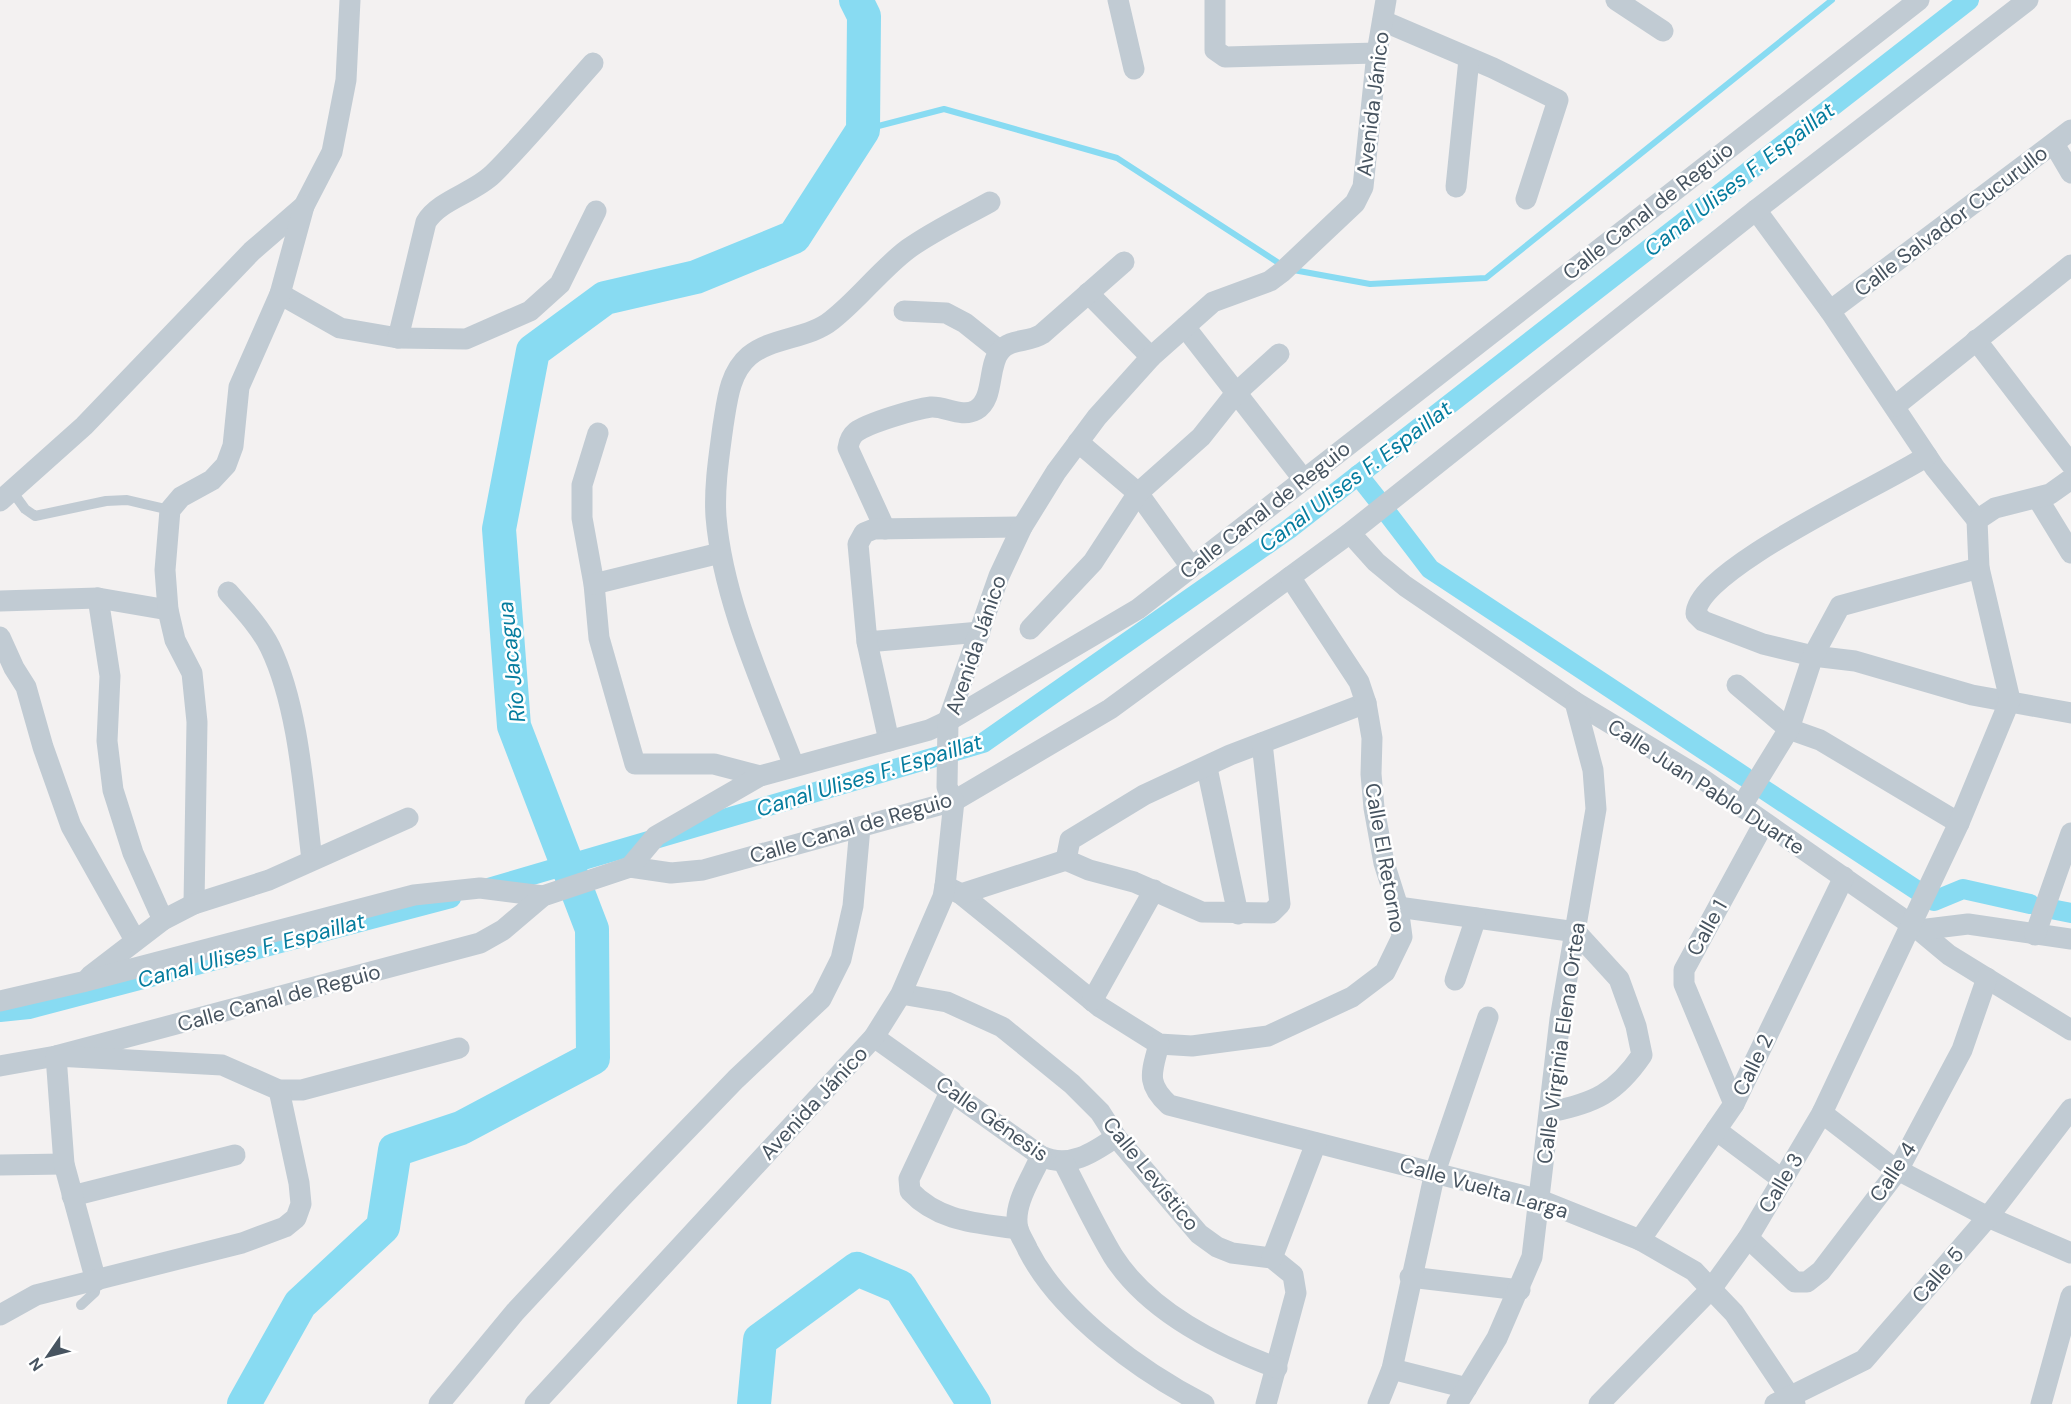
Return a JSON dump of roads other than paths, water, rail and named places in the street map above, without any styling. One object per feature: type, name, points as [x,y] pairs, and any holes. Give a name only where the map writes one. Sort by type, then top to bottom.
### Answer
[{"type":"street","points":[[194,904],[197,722],[192,673],[175,640],[168,610],[165,570],[170,510],[181,497],[212,480],[226,465],[233,446],[239,387],[280,294],[304,206],[332,152],[346,80],[350,0]]},
{"type":"street","points":[[1118,0],[1134,69]]},
{"type":"street","points":[[1215,0],[1215,50],[1226,57],[1377,53]]},
{"type":"street","name":"Avenida Jánico","points":[[535,1404],[874,1037],[901,994],[943,897],[953,890],[948,727],[999,576],[1022,528],[1096,417],[1151,357],[1214,302],[1270,280],[1355,203],[1363,187],[1377,53],[1386,0]]},
{"type":"street","points":[[1616,0],[1663,32]]},
{"type":"street","name":"Calle Canal de Reguio","points":[[630,867],[656,836],[760,776],[929,730],[948,727],[1138,609],[1919,0]]},
{"type":"street","name":"Calle Canal de Reguio","points":[[0,1066],[56,1056],[449,953],[480,943],[502,930],[543,896],[630,867],[671,873],[703,870],[860,827],[950,794],[1110,709],[1350,533],[1755,210],[2028,0]]},
{"type":"street","points":[[1383,21],[1558,100],[1526,200]]},
{"type":"street","points":[[1456,187],[1468,59]]},
{"type":"street","points":[[398,338],[426,222],[431,213],[471,192],[492,175],[593,63]]},
{"type":"street","name":"Calle Salvador Cucurullo","points":[[1830,311],[2071,130]]},
{"type":"street","points":[[2054,144],[2071,173]]},
{"type":"street","points":[[794,766],[747,645],[720,553],[716,484],[726,406],[734,375],[749,356],[767,346],[830,322],[877,275],[910,248],[990,202]]},
{"type":"street","points":[[6,496],[84,426],[252,251],[304,206]]},
{"type":"street","points":[[1755,210],[1830,311],[1927,456],[1977,520],[1979,568],[2010,700]]},
{"type":"street","points":[[280,294],[340,328],[398,338],[466,339],[530,311],[560,284],[596,211]]},
{"type":"street","points":[[885,529],[848,448],[854,434],[865,427],[932,407],[964,413],[976,410],[986,399],[995,359],[1000,351],[1009,344],[1033,340],[1042,334],[1124,262]]},
{"type":"street","points":[[1895,406],[2071,265]]},
{"type":"street","points":[[1088,293],[1151,357]]},
{"type":"street","points":[[904,310],[946,313],[965,323],[1000,351]]},
{"type":"street","points":[[1185,327],[1304,480]]},
{"type":"street","points":[[1976,340],[2071,464]]},
{"type":"street","points":[[1030,630],[1093,562],[1138,493],[1201,436],[1236,393],[1279,354]]},
{"type":"street","points":[[598,433],[582,485],[582,518],[594,584],[599,638],[635,764],[714,764],[760,776]]},
{"type":"street","points":[[1078,442],[1138,493],[1191,567]]},
{"type":"street","points":[[1927,456],[1775,540],[1714,585],[1698,603],[1696,614],[1703,621],[1763,644],[1813,656],[1855,662],[1972,695],[2010,700],[2071,713]]},
{"type":"street","points":[[1977,520],[1995,508],[2038,499],[2071,479]]},
{"type":"street","points":[[2038,499],[2071,553]]},
{"type":"street","points":[[889,741],[867,642],[858,544],[864,533],[885,529],[1022,528]]},
{"type":"street","name":"Calle Juan Pablo Duarte","points":[[1350,533],[1376,562],[1405,586],[1575,702],[1701,778],[1844,877],[1949,955],[2071,1030]]},
{"type":"street","points":[[594,584],[720,553]]},
{"type":"street","points":[[1741,807],[1789,729],[1813,656],[1840,606],[1979,568]]},
{"type":"street","name":"Calle El Retorno","points":[[1159,1044],[1203,1045],[1268,1036],[1352,997],[1385,972],[1402,937],[1398,907],[1384,863],[1374,808],[1371,774],[1372,738],[1366,703],[1359,682],[1290,577]]},
{"type":"street","points":[[228,592],[263,635],[271,649],[286,696],[299,759],[312,860]]},
{"type":"street","points":[[0,601],[98,598],[168,610]]},
{"type":"street","points":[[98,598],[110,676],[106,741],[113,790],[133,853],[164,920]]},
{"type":"street","points":[[867,642],[980,632]]},
{"type":"street","points":[[0,637],[9,660],[26,687],[43,747],[71,826],[135,940]]},
{"type":"street","points":[[1737,685],[1789,729],[1820,740],[1959,823]]},
{"type":"street","name":"Calle 3","points":[[1599,1404],[1711,1289],[1748,1238],[1783,1180],[1822,1113],[1914,928],[2010,700]]},
{"type":"street","name":"Calle Virginia Elena Ortea","points":[[1462,1396],[1497,1338],[1520,1290],[1532,1257],[1560,1019],[1596,809],[1593,770],[1575,702]]},
{"type":"street","points":[[1066,860],[1070,840],[1144,795],[1262,743],[1366,703]]},
{"type":"street","points":[[953,890],[1066,860],[1154,890],[1202,912],[1270,913],[1280,904],[1262,743]]},
{"type":"street","points":[[1208,768],[1238,914]]},
{"type":"street","points":[[82,982],[135,940],[164,920],[194,904],[269,880],[408,818]]},
{"type":"street","name":"Calle 1","points":[[1734,1104],[1684,984],[1684,970],[1764,823]]},
{"type":"street","points":[[439,1404],[515,1312],[622,1197],[736,1079],[821,999],[842,959],[853,906],[860,827]]},
{"type":"street","points":[[2034,934],[2071,833]]},
{"type":"street","name":"Calle 2","points":[[1640,1240],[1734,1104],[1844,877]]},
{"type":"street","name":"Calle Canal de Reguio","points":[[0,1001],[82,982],[414,895],[480,888],[543,896]]},
{"type":"street","points":[[953,890],[1092,1001],[1159,1044]]},
{"type":"street","points":[[1092,1001],[1154,890]]},
{"type":"street","points":[[1398,907],[1576,932],[1619,979],[1636,1026],[1642,1055],[1624,1081],[1605,1093],[1582,1106],[1550,1112]]},
{"type":"street","points":[[1455,980],[1476,918]]},
{"type":"street","points":[[1914,928],[1968,924],[2071,939]]},
{"type":"street","name":"Calle 4","points":[[1748,1238],[1795,1282],[1807,1282],[1821,1271],[1898,1170],[1962,1050],[1987,978]]},
{"type":"street","name":"Calle Levístico","points":[[901,994],[947,1002],[1002,1027],[1072,1084],[1100,1112],[1116,1137],[1199,1234],[1217,1247],[1232,1253],[1272,1258]]},
{"type":"street","points":[[1378,1404],[1392,1369],[1410,1277],[1435,1172],[1488,1017]]},
{"type":"street","name":"Calle Génesis","points":[[874,1037],[1041,1156],[1064,1163],[1100,1148],[1116,1137]]},
{"type":"street","name":"Calle Vuelta Larga","points":[[1159,1044],[1151,1076],[1155,1092],[1169,1105],[1540,1200],[1640,1240],[1694,1271],[1734,1313],[1787,1401]]},
{"type":"street","points":[[96,1281],[64,1164],[56,1056],[222,1065],[279,1090],[302,1090],[459,1048]]},
{"type":"street","points":[[0,1315],[36,1294],[96,1281],[242,1243],[285,1227],[296,1218],[301,1203],[279,1090]]},
{"type":"street","points":[[951,1090],[909,1179],[910,1191],[937,1214],[1018,1229]]},
{"type":"street","name":"Calle 5","points":[[1787,1401],[1864,1360],[1988,1217],[2071,1109]]},
{"type":"street","points":[[1822,1113],[1898,1170],[1988,1217],[2071,1252]]},
{"type":"street","points":[[1716,1130],[1783,1180]]},
{"type":"street","points":[[1266,1404],[1297,1287],[1289,1270],[1272,1258],[1316,1143]]},
{"type":"street","points":[[72,1196],[235,1155]]},
{"type":"street","points":[[1041,1156],[1019,1204],[1018,1229],[1040,1273],[1069,1309],[1125,1355],[1204,1404]]},
{"type":"street","points":[[1064,1163],[1114,1257],[1137,1286],[1168,1312],[1213,1340],[1277,1368]]},
{"type":"street","points":[[0,1166],[64,1164]]},
{"type":"street","points":[[1410,1277],[1520,1290]]},
{"type":"street","points":[[2041,1404],[2071,1296]]},
{"type":"street","points":[[1392,1369],[1462,1396]]},
{"type":"lane","points":[[6,496],[35,516],[106,501],[127,500],[170,510]]},
{"type":"lane","points":[[81,1305],[95,1292],[96,1281]]},
{"type":"waterway","name":"Río Jacagua","points":[[244,1404],[300,1304],[383,1227],[395,1150],[461,1128],[593,1058],[592,929],[514,726],[499,529],[533,351],[605,298],[696,277],[794,237],[863,130],[864,16],[856,0]]},
{"type":"waterway","points":[[863,130],[944,109],[1117,158],[1288,269],[1370,284],[1486,278],[1832,0]]},
{"type":"waterway","name":"Canal Ulises F. Espaillat","points":[[488,888],[983,743],[1289,529],[1969,0]]},
{"type":"waterway","points":[[1358,475],[1377,499]]},
{"type":"waterway","points":[[1388,514],[1430,569],[1745,777]]},
{"type":"waterway","points":[[1763,789],[1918,891]]},
{"type":"waterway","points":[[1934,901],[1963,889],[2030,904]]},
{"type":"waterway","name":"Canal Ulises F. Espaillat","points":[[0,1012],[29,1009],[451,898]]},
{"type":"waterway","points":[[2051,909],[2071,913]]},
{"type":"waterway","name":"Río Jacagua","points":[[754,1404],[760,1340],[857,1269],[900,1287],[974,1404]]}]
